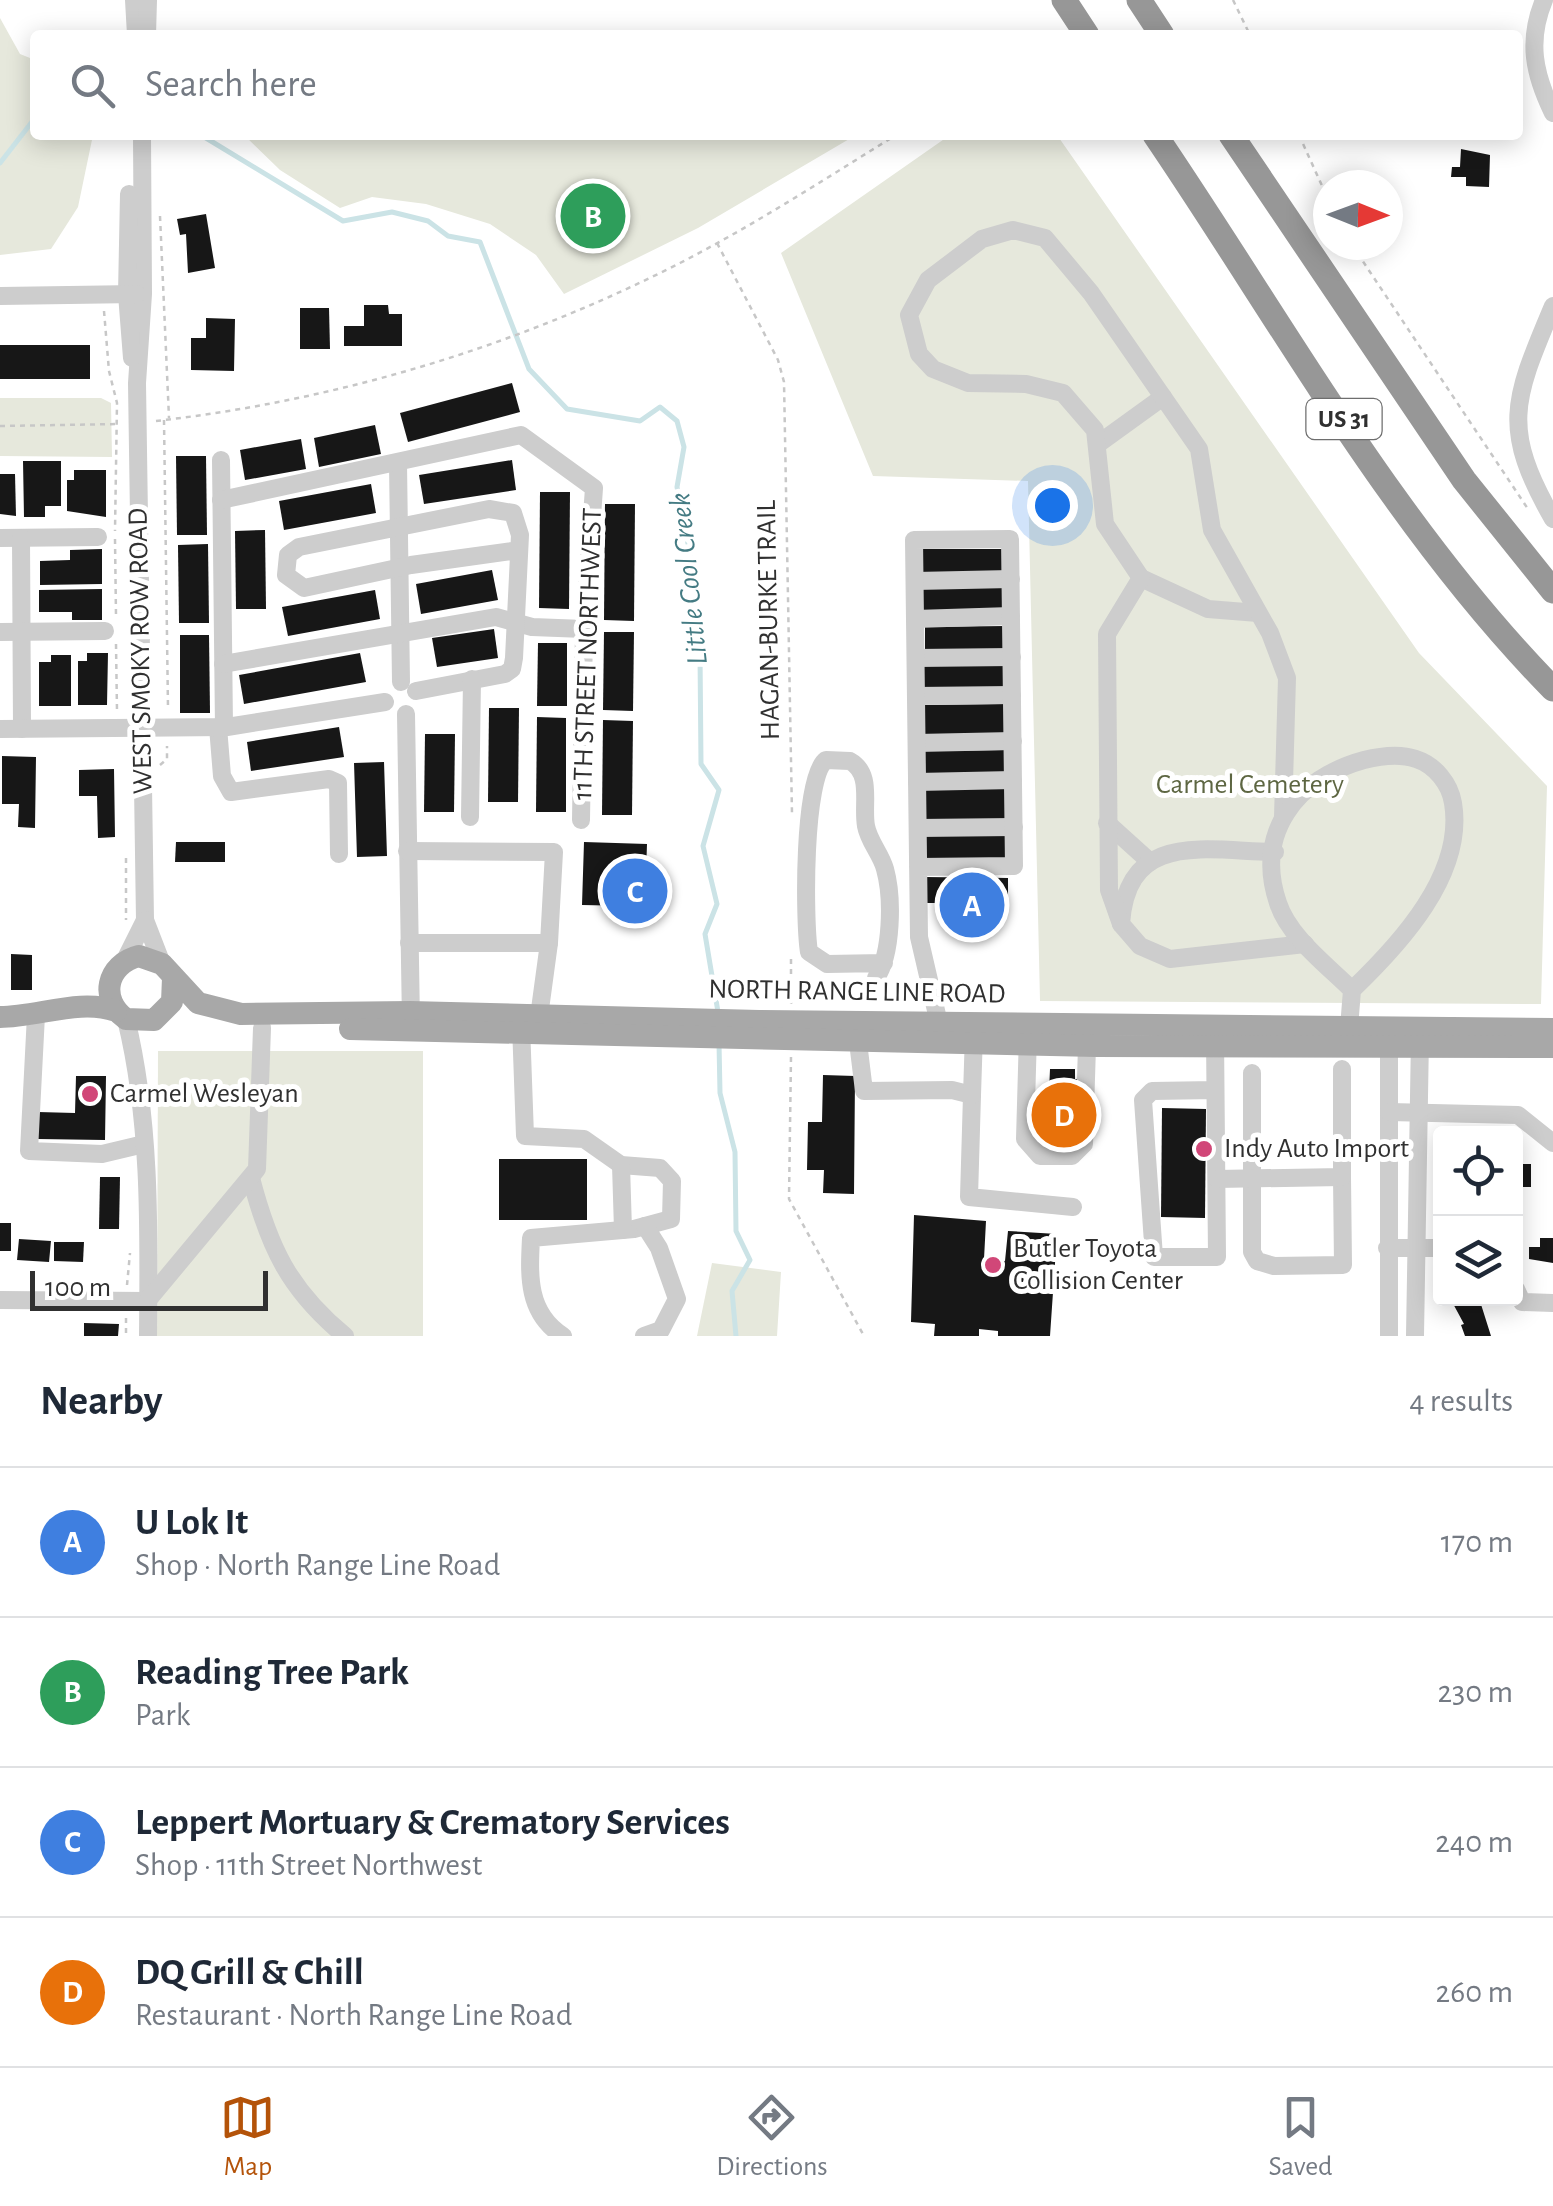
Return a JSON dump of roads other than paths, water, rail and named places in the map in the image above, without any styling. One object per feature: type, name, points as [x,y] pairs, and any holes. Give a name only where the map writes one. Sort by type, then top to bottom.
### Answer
[{"type":"highway","points":[[1064,0],[1085,30]]},
{"type":"highway","points":[[1139,0],[1159,30]]},
{"type":"highway","name":"US 31","points":[[1158,140],[1400,503],[1470,595],[1553,689]]},
{"type":"highway","name":"US 31","points":[[1234,140],[1464,480],[1553,591]]},
{"type":"main road","points":[[0,1017],[36,1015],[73,1006],[159,1017],[172,1002],[168,971],[147,957],[117,970],[73,1006]]},
{"type":"main road","points":[[117,970],[109,995],[121,1015]]},
{"type":"main road","name":"NORTH RANGE LINE ROAD","points":[[168,971],[198,1003],[226,1012],[411,1021],[694,1030],[1389,1038],[1553,1029]]},
{"type":"main road","name":"NORTH RANGE LINE ROAD","points":[[159,1017],[262,1028],[411,1021]]},
{"type":"main road","name":"NORTH RANGE LINE ROAD","points":[[1024,1034],[1092,1046],[1348,1028],[1389,1038]]},
{"type":"main road","name":"NORTH RANGE LINE ROAD","points":[[759,1031],[858,1042],[941,1032]]},
{"type":"main road","name":"NORTH RANGE LINE ROAD","points":[[1420,1038],[1553,1047]]},
{"type":"street","points":[[134,0],[136,30]]},
{"type":"street","points":[[147,30],[148,0]]},
{"type":"street","points":[[1544,0],[1534,24],[1533,56],[1553,113]]},
{"type":"street","name":"WEST SMOKY ROW ROAD","points":[[136,142],[138,423],[131,730],[145,920],[168,971]]},
{"type":"street","points":[[1258,613],[1208,608],[1140,578],[1105,524],[1095,430],[1062,393],[1026,384],[968,383],[933,370],[919,354],[909,315],[928,280],[982,239],[1014,230],[1045,238],[1091,292],[1199,449],[1212,530],[1258,613],[1287,678],[1283,818],[1272,871],[1278,906],[1306,944],[1352,990]]},
{"type":"street","points":[[0,296],[135,294]]},
{"type":"street","points":[[1553,306],[1518,400],[1523,464],[1553,519]]},
{"type":"street","points":[[1098,444],[1163,397]]},
{"type":"street","name":"11TH STREET NORTHWEST","points":[[398,463],[521,435],[594,488],[584,629],[581,820]]},
{"type":"street","points":[[221,460],[222,776],[231,792],[329,779],[338,783],[339,854]]},
{"type":"street","points":[[222,500],[398,463],[401,632],[409,687],[416,703],[406,714],[411,1021]]},
{"type":"street","points":[[406,714],[394,713],[386,702],[388,688],[472,679],[512,669],[519,550],[519,526],[513,513],[490,509],[298,547],[288,554],[284,568],[289,580],[304,588],[519,550]]},
{"type":"street","points":[[0,538],[98,537]]},
{"type":"street","points":[[21,538],[22,729]]},
{"type":"street","points":[[918,868],[1014,866],[1010,539],[914,540],[916,619],[916,696],[917,743],[917,782],[918,828],[918,868],[919,937],[941,1032]]},
{"type":"street","points":[[1140,578],[1107,634],[1109,890],[1121,924],[1140,946],[1170,959],[1306,944]]},
{"type":"street","points":[[915,581],[1011,579]]},
{"type":"street","points":[[916,619],[1011,616]]},
{"type":"street","points":[[223,664],[496,617],[515,619],[532,627],[584,629]]},
{"type":"street","points":[[0,632],[105,631]]},
{"type":"street","points":[[916,658],[1012,657]]},
{"type":"street","points":[[470,817],[472,679]]},
{"type":"street","points":[[916,696],[1012,695]]},
{"type":"street","points":[[0,729],[221,727],[386,702]]},
{"type":"street","points":[[917,743],[1013,741]]},
{"type":"street","points":[[1283,818],[1294,798],[1315,780],[1382,755],[1416,758],[1451,788],[1456,836],[1428,900],[1382,960],[1352,990],[1348,1028]]},
{"type":"street","points":[[826,760],[850,761],[864,778],[868,836],[886,870],[880,971],[827,964],[808,952],[806,844],[812,826],[810,790],[815,770],[826,760]]},
{"type":"street","points":[[917,782],[1013,780]]},
{"type":"street","points":[[1106,823],[1148,860]]},
{"type":"street","points":[[918,828],[1014,827]]},
{"type":"street","points":[[1121,924],[1130,884],[1148,860],[1182,850],[1275,852]]},
{"type":"street","points":[[407,851],[554,852],[549,943],[529,1024],[525,1136],[584,1139],[621,1164],[660,1168],[672,1180],[671,1219],[624,1230],[532,1238],[534,1306],[547,1326],[562,1336]]},
{"type":"street","name":"WEST SMOKY ROW ROAD","points":[[117,970],[145,920]]},
{"type":"street","points":[[408,943],[549,943]]},
{"type":"street","points":[[36,1015],[29,1151],[102,1154],[144,1144]]},
{"type":"street","points":[[121,1015],[139,1064],[148,1336]]},
{"type":"street","points":[[139,1064],[159,1017]]},
{"type":"street","points":[[148,1301],[257,1169],[262,1028]]},
{"type":"street","points":[[974,1033],[969,1198],[1073,1207]]},
{"type":"street","points":[[1024,1034],[1024,1140],[1040,1156],[1072,1156],[1084,1144],[1092,1046]]},
{"type":"street","points":[[1020,1069],[1024,1034]]},
{"type":"street","points":[[1215,1036],[1217,1257],[1154,1257],[1143,1100],[1152,1091],[1215,1090]]},
{"type":"street","points":[[1389,1038],[1389,1336]]},
{"type":"street","points":[[1415,1336],[1420,1038]]},
{"type":"street","points":[[858,1042],[864,1091],[952,1090],[972,1095]]},
{"type":"street","points":[[1092,1046],[1096,1078]]},
{"type":"street","points":[[1252,1073],[1252,1252],[1256,1261],[1274,1266],[1343,1265],[1342,1070]]},
{"type":"street","points":[[1389,1112],[1518,1115],[1553,1143]]},
{"type":"street","points":[[621,1164],[624,1230]]},
{"type":"street","points":[[251,1178],[262,1222],[290,1281],[311,1308],[345,1336]]},
{"type":"street","points":[[1217,1178],[1342,1178]]},
{"type":"street","points":[[644,1336],[662,1330],[678,1299],[645,1226]]},
{"type":"street","points":[[1387,1248],[1433,1248]]},
{"type":"street","points":[[0,1300],[148,1301]]},
{"type":"street","points":[[1523,1302],[1553,1302]]},
{"type":"waterway","name":"Little Cool Creek","points":[[0,163],[30,124]]},
{"type":"waterway","name":"Little Cool Creek","points":[[209,140],[343,221],[392,212],[428,221],[448,236],[480,242],[529,369],[567,409],[640,421],[660,407],[677,421],[684,447],[677,487],[697,590],[692,637],[700,653],[701,764],[719,790],[703,846],[717,904],[705,934],[718,1012]]},
{"type":"waterway","name":"Little Cool Creek","points":[[719,1043],[720,1093],[735,1152],[736,1231],[750,1260],[732,1291],[736,1336]]},
{"type":"place","name":"Reading Tree Park","points":[[593,216]]},
{"type":"place","name":"Leppert Mortuary & Crematory Services","points":[[635,891]]},
{"type":"place","name":"U Lok It","points":[[972,905]]},
{"type":"place","name":"Carmel Wesleyan","points":[[90,1094]]},
{"type":"place","name":"DQ Grill & Chill","points":[[1064,1115]]},
{"type":"place","name":"Indy Auto Import","points":[[1204,1149]]},
{"type":"place","name":"Butler Toyota Collision Center","points":[[993,1265]]},
{"type":"park label","name":"Carmel Cemetery","points":[[1250,785]]}]
